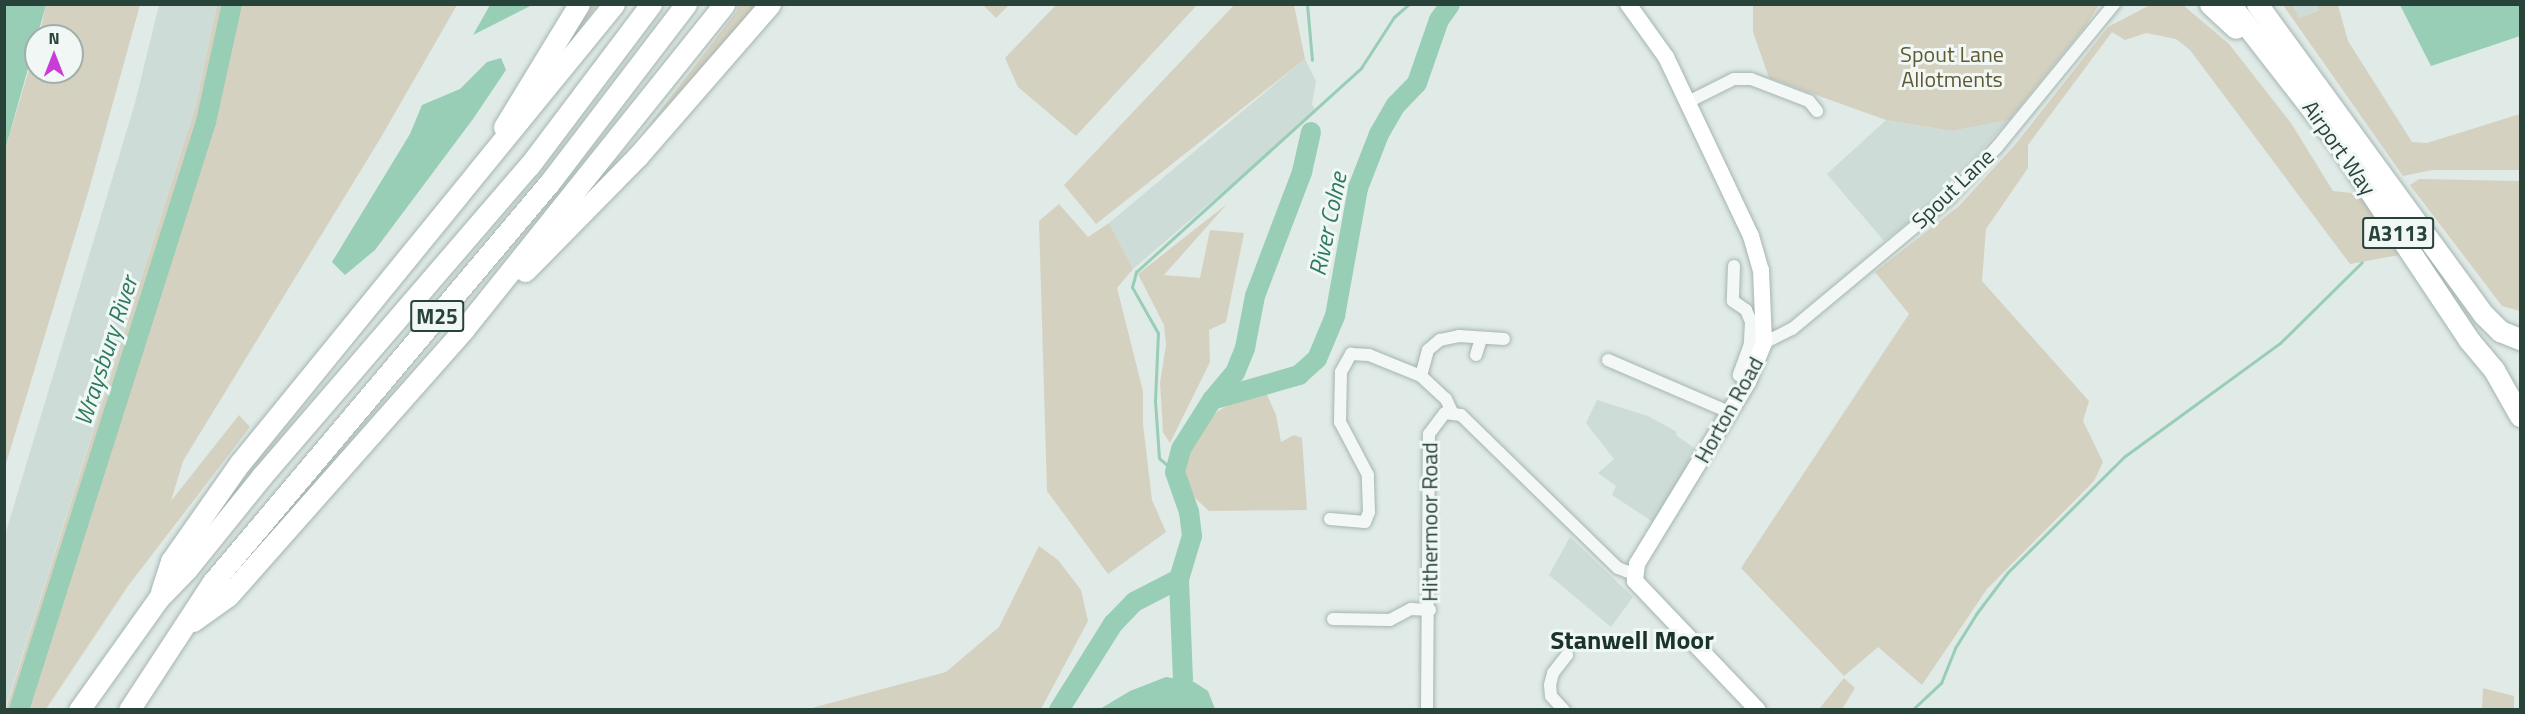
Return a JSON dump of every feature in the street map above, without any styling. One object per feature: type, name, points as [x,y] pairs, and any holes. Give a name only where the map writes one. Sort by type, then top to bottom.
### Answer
[{"type":"highway","name":"M25","points":[[479,169],[579,4]]},
{"type":"highway","name":"M25","points":[[159,598],[171,561],[240,463],[614,4]]},
{"type":"highway","name":"M25","points":[[79,710],[159,598],[187,569],[268,469],[529,166],[651,4]]},
{"type":"highway","name":"M25","points":[[129,710],[188,625],[212,583],[550,182],[686,4]]},
{"type":"highway","name":"M25","points":[[188,625],[228,596],[464,329],[724,4]]},
{"type":"highway","name":"M25","points":[[464,329],[638,156],[770,4]]},
{"type":"highway","points":[[2210,4],[2249,41],[2271,53]]},
{"type":"highway","name":"Airport Way","points":[[2230,4],[2271,53],[2335,139],[2469,340],[2494,370],[2520,416]]},
{"type":"highway","name":"Airport Way","points":[[2257,4],[2307,67],[2484,315],[2500,331],[2520,339]]},
{"type":"highway","points":[[2271,4],[2307,67]]},
{"type":"street","name":"Horton Road","points":[[1628,4],[1666,57],[1689,102],[1759,259],[1764,343],[1748,382],[1634,574]]},
{"type":"street","name":"Spout Lane","points":[[1764,343],[1792,329],[1949,198],[1997,147],[2114,4]]},
{"type":"street","points":[[1689,102],[1734,79],[1750,79],[1809,100],[1817,111]]},
{"type":"street","points":[[1734,267],[1732,301],[1746,310],[1751,322],[1750,345],[1739,375],[1748,382]]},
{"type":"street","points":[[1422,376],[1428,350],[1440,340],[1459,336],[1504,339]]},
{"type":"street","points":[[1476,355],[1481,339]]},
{"type":"street","points":[[1330,519],[1365,522],[1369,512],[1368,475],[1340,422],[1341,372],[1351,354],[1369,355],[1422,376],[1446,399],[1452,412]]},
{"type":"street","points":[[1615,359],[1729,412]]},
{"type":"street","name":"Hithermoor Road","points":[[1427,710],[1430,610],[1429,434],[1434,422],[1452,412],[1476,429],[1618,568],[1634,574]]},
{"type":"street","points":[[1634,574],[1645,594],[1758,710]]},
{"type":"street","points":[[1333,620],[1390,620],[1411,609],[1430,610]]},
{"type":"street","points":[[1564,710],[1551,696],[1550,685],[1552,673],[1567,655]]},
{"type":"shaded area","points":[[490,4],[532,5],[473,35]]},
{"type":"shaded area","points":[[4,5],[46,5],[41,24],[24,24],[24,83],[5,150]]},
{"type":"shaded area","points":[[159,5],[217,5],[196,105],[5,710],[5,535],[135,103]]},
{"type":"shaded area","points":[[2293,5],[2317,5],[2320,9],[2299,18]]},
{"type":"shaded area","points":[[2400,5],[2520,5],[2520,36],[2431,66]]},
{"type":"shaded area","points":[[501,58],[506,70],[473,119],[375,250],[345,275],[332,262],[410,134],[422,105],[460,89],[487,62]]},
{"type":"shaded area","points":[[1305,59],[1316,81],[1312,104],[1316,112],[1133,269],[1109,223]]},
{"type":"shaded area","points":[[1886,120],[1952,131],[2009,120],[1934,202],[1884,241],[1827,174]]},
{"type":"shaded area","points":[[1597,400],[1648,416],[1677,432],[1676,435],[1698,451],[1690,456],[1686,473],[1653,522],[1612,495],[1616,486],[1598,473],[1614,459],[1586,423]]},
{"type":"shaded area","points":[[1570,537],[1633,597],[1611,627],[1549,575]]},
{"type":"shaded area","points":[[1166,677],[1194,682],[1208,691],[1215,709],[1100,709],[1130,691]]},
{"type":"green space","points":[[1235,4],[1294,5],[1305,59],[1096,224],[1064,185]]},
{"type":"green space","name":"Spout Lane Allotments","points":[[1753,4],[2099,5],[2085,27],[2009,120],[1952,131],[1886,120],[1769,78],[1753,32]]},
{"type":"green space","points":[[46,5],[140,5],[88,193],[5,467],[5,150],[25,84],[84,84],[84,24],[42,24]]},
{"type":"green space","points":[[217,5],[457,5],[380,139],[183,461],[171,501],[239,415],[250,427],[128,586],[46,709],[6,709],[196,105]]},
{"type":"green space","points":[[588,5],[598,5],[552,64]]},
{"type":"green space","points":[[738,5],[757,5],[643,133],[737,11]]},
{"type":"green space","points":[[983,5],[1009,5],[996,18]]},
{"type":"green space","points":[[1056,5],[1197,5],[1076,136],[1018,87],[1005,58]]},
{"type":"green space","points":[[2150,5],[2183,5],[2229,44],[2291,123],[2333,191],[2361,194],[2399,255],[2350,264],[2190,50],[2176,39],[2146,33],[2125,40],[2112,32],[2028,145],[2028,168],[1986,229],[1982,281],[2089,401],[2083,421],[2103,462],[2094,481],[1987,589],[1922,685],[1878,647],[1844,676],[1741,568],[1909,314],[1875,272],[1959,206],[2014,146],[2108,27]]},
{"type":"green space","points":[[2283,5],[2293,5],[2299,18],[2319,10],[2317,5],[2338,5],[2348,41],[2412,142],[2427,143],[2520,114],[2520,170],[2432,170],[2403,176]]},
{"type":"green space","points":[[2419,179],[2520,181],[2520,311],[2502,306],[2410,185]]},
{"type":"green space","points":[[1059,204],[1088,237],[1109,223],[1133,269],[1117,288],[1143,391],[1143,424],[1152,500],[1166,532],[1108,574],[1047,491],[1039,221]]},
{"type":"green space","points":[[1227,204],[1164,275],[1200,278],[1210,230],[1244,233],[1226,322],[1209,330],[1210,362],[1170,443],[1163,432],[1160,383],[1166,345],[1164,325],[1138,274]]},
{"type":"green space","points":[[1263,386],[1276,415],[1281,442],[1294,435],[1302,438],[1307,510],[1209,511],[1194,497],[1186,478],[1186,456],[1198,432],[1218,411]]},
{"type":"green space","points":[[1039,546],[1058,560],[1081,590],[1088,621],[1041,709],[808,709],[946,672],[999,627]]},
{"type":"green space","points":[[1844,678],[1855,688],[1842,709],[1819,709]]},
{"type":"green space","points":[[2483,688],[2514,696],[2514,709],[2482,709]]},
{"type":"waterway","name":"Wraysbury River","points":[[19,710],[206,122],[232,4]]},
{"type":"waterway","name":"River Colne","points":[[1307,4],[1312,60]]},
{"type":"waterway","points":[[1175,472],[1159,458],[1155,401],[1158,333],[1132,287],[1136,272],[1361,68],[1394,17],[1409,4]]},
{"type":"waterway","name":"River Colne","points":[[1212,400],[1299,375],[1317,359],[1335,316],[1358,188],[1379,134],[1396,105],[1417,83],[1439,20],[1450,4]]},
{"type":"waterway","name":"River Colne","points":[[1183,680],[1179,579],[1192,536],[1189,512],[1175,472],[1181,449],[1212,400],[1235,373],[1245,348],[1255,296],[1302,172],[1311,132]]},
{"type":"waterway","points":[[1912,710],[1941,683],[1955,648],[1976,614],[2007,573],[2125,456],[2280,343],[2362,262]]},
{"type":"waterway","name":"River Colne","points":[[1059,710],[1113,624],[1134,602],[1179,579]]},
{"type":"district","name":"Stanwell Moor","points":[[1632,640]]}]
